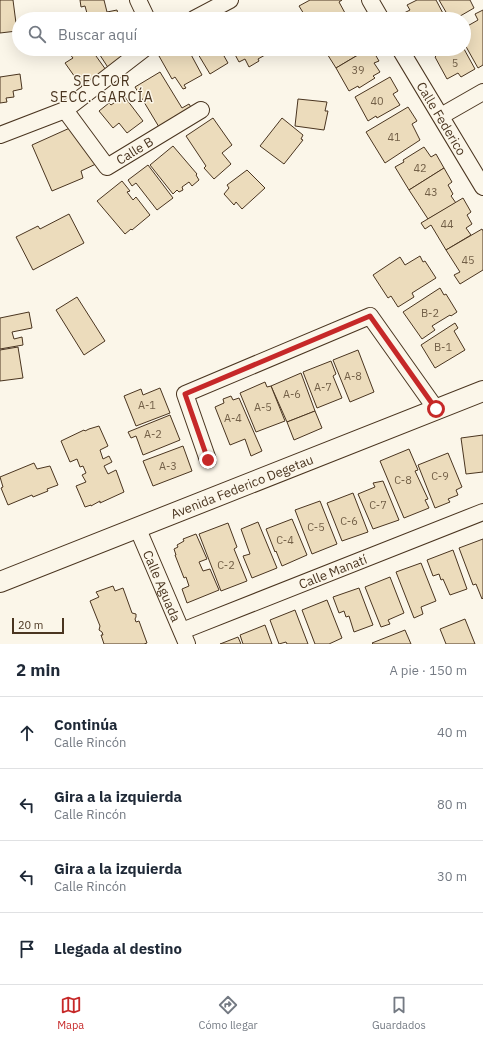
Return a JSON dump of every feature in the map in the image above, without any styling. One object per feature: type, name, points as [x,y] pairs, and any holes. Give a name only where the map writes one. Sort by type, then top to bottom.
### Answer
[{"type":"street","points":[[138,0],[144,12]]},
{"type":"street","points":[[207,12],[230,0]]},
{"type":"street","points":[[370,0],[377,12]]},
{"type":"street","points":[[0,135],[65,110],[135,56]]},
{"type":"street","name":"Calle Federico","points":[[404,56],[483,187]]},
{"type":"street","points":[[441,116],[483,92]]},
{"type":"street","name":"Calle B","points":[[65,110],[107,167],[201,110]]},
{"type":"street","points":[[208,460],[185,394],[370,316],[436,409]]},
{"type":"street","name":"Avenida Federico Degetau","points":[[0,582],[483,391]]},
{"type":"street","name":"Calle Manatí","points":[[185,638],[483,512]]},
{"type":"street","name":"Calle Aguada","points":[[137,527],[185,638]]},
{"type":"building","points":[[0,0],[13,0],[15,12],[12,12],[12,32],[0,33]]},
{"type":"building","points":[[80,0],[104,0],[107,12],[87,12],[85,6],[81,7]]},
{"type":"building","points":[[310,0],[342,0],[339,2],[344,12],[303,12],[299,6]]},
{"type":"building","points":[[417,0],[436,0],[442,12],[406,12],[410,10],[407,5]]},
{"type":"building","points":[[439,0],[470,0],[474,8],[467,12],[446,12]]},
{"type":"building","points":[[117,10],[117,12],[107,12]]},
{"type":"building","points":[[483,10],[483,65],[478,68],[471,56],[471,24],[478,20],[475,14]]},
{"type":"building","points":[[71,56],[96,56],[106,70],[82,87],[65,63],[73,58]]},
{"type":"building","points":[[101,56],[130,56],[109,69]]},
{"type":"building","points":[[159,56],[192,56],[202,75],[184,85],[186,88],[183,89],[175,77],[172,79]]},
{"type":"building","points":[[199,56],[224,56],[228,63],[210,74]]},
{"type":"building","points":[[236,56],[263,56],[258,59],[259,61],[249,67],[245,59],[239,62]]},
{"type":"building","points":[[328,56],[356,56],[336,68]]},
{"type":"building","points":[[356,56],[376,56],[379,61],[374,63],[380,72],[373,76],[375,78],[359,88],[358,86],[349,91],[336,68]]},
{"type":"building","points":[[468,56],[475,69],[461,77],[458,73],[447,79],[435,57]]},
{"type":"building","points":[[160,72],[182,108],[189,104],[194,112],[159,127],[135,87]]},
{"type":"building","points":[[20,74],[22,89],[13,91],[14,97],[6,98],[7,102],[0,103],[0,77]]},
{"type":"building","points":[[390,77],[398,91],[393,94],[400,105],[377,118],[376,116],[368,121],[355,97]]},
{"type":"building","points":[[124,96],[143,121],[127,133],[119,123],[113,128],[99,111],[109,103],[111,105]]},
{"type":"building","points":[[298,99],[327,102],[325,111],[328,111],[324,130],[295,126]]},
{"type":"building","points":[[408,107],[417,121],[412,124],[420,140],[385,163],[366,132]]},
{"type":"building","points":[[213,118],[232,145],[222,153],[231,164],[214,179],[204,168],[206,166],[186,136]]},
{"type":"building","points":[[282,118],[303,135],[301,139],[303,140],[284,164],[260,146]]},
{"type":"building","points":[[72,127],[98,163],[81,171],[83,178],[52,191],[32,145]]},
{"type":"building","points":[[173,146],[197,174],[196,175],[199,180],[192,186],[189,182],[182,187],[183,190],[179,192],[177,190],[173,194],[150,165]]},
{"type":"building","points":[[424,147],[431,157],[436,154],[444,168],[409,190],[395,167],[404,162],[403,160]]},
{"type":"building","points":[[148,165],[173,198],[157,210],[136,183],[132,186],[128,180]]},
{"type":"building","points":[[444,168],[452,182],[448,185],[453,194],[451,196],[456,203],[428,219],[409,190]]},
{"type":"building","points":[[247,170],[265,188],[242,209],[236,202],[234,205],[224,194],[229,188],[227,185]]},
{"type":"building","points":[[122,181],[130,191],[127,192],[133,200],[136,197],[150,215],[125,234],[97,201]]},
{"type":"building","points":[[463,198],[471,212],[467,215],[472,224],[466,228],[471,235],[446,250],[431,225],[425,229],[421,223]]},
{"type":"building","points":[[69,214],[84,243],[33,270],[16,237],[38,226],[40,229]]},
{"type":"building","points":[[482,229],[483,270],[460,284],[454,275],[460,272],[446,250]]},
{"type":"building","points":[[420,256],[436,278],[412,293],[414,297],[398,307],[391,296],[388,298],[373,275],[400,257],[405,265]]},
{"type":"building","points":[[440,288],[444,295],[446,294],[457,312],[432,326],[435,330],[422,339],[403,312]]},
{"type":"building","points":[[77,297],[105,341],[84,355],[56,310]]},
{"type":"building","points":[[29,312],[32,328],[12,332],[14,339],[22,337],[23,345],[0,349],[0,318]]},
{"type":"building","points":[[455,323],[458,328],[454,331],[465,350],[435,368],[421,345]]},
{"type":"building","points":[[18,347],[23,378],[0,381],[0,350]]},
{"type":"building","points":[[358,350],[374,392],[350,402],[333,360]]},
{"type":"building","points":[[331,361],[336,374],[333,376],[342,398],[317,408],[303,372]]},
{"type":"building","points":[[301,373],[315,411],[287,422],[271,386]]},
{"type":"building","points":[[265,382],[267,387],[271,386],[285,421],[256,432],[240,393]]},
{"type":"building","points":[[160,388],[170,413],[136,426],[124,396],[141,389],[143,395]]},
{"type":"building","points":[[231,396],[233,400],[239,398],[262,451],[251,456],[245,439],[230,445],[215,407],[224,403],[223,399]]},
{"type":"building","points":[[315,411],[322,428],[294,440],[287,422]]},
{"type":"building","points":[[170,415],[180,440],[143,455],[136,436],[131,438],[128,432]]},
{"type":"building","points":[[99,426],[108,446],[100,450],[103,459],[109,456],[112,462],[104,466],[108,474],[116,470],[124,492],[100,503],[100,501],[91,506],[85,507],[76,486],[86,482],[82,475],[86,473],[83,466],[80,467],[77,459],[70,462],[61,441],[84,430],[85,431]]},
{"type":"building","points":[[483,435],[483,472],[466,474],[461,438]]},
{"type":"building","points":[[183,446],[192,471],[153,486],[143,461]]},
{"type":"building","points":[[409,449],[418,470],[415,471],[428,499],[425,500],[429,508],[404,518],[380,461]]},
{"type":"building","points":[[448,453],[462,487],[456,490],[458,495],[448,499],[450,502],[435,508],[418,465]]},
{"type":"building","points":[[34,463],[37,469],[50,466],[58,485],[33,497],[32,495],[8,505],[1,488],[3,487],[0,477]]},
{"type":"building","points":[[383,481],[399,520],[373,529],[358,494],[375,487],[373,483]]},
{"type":"building","points":[[353,493],[368,532],[342,541],[327,503]]},
{"type":"building","points":[[320,501],[337,544],[312,554],[295,510]]},
{"type":"building","points":[[292,519],[307,555],[282,566],[266,529]]},
{"type":"building","points":[[258,522],[277,568],[252,578],[243,556],[250,554],[241,529]]},
{"type":"building","points":[[228,523],[237,547],[234,549],[247,581],[221,591],[199,534]]},
{"type":"building","points":[[196,534],[207,559],[199,562],[203,571],[210,569],[219,590],[187,603],[182,589],[189,586],[186,577],[184,578],[174,549],[178,547],[177,545],[184,541],[183,539]]},
{"type":"building","points":[[483,539],[482,599],[476,584],[473,585],[459,548]]},
{"type":"building","points":[[453,550],[467,589],[450,595],[443,579],[441,580],[439,574],[433,576],[427,560]]},
{"type":"building","points":[[421,563],[436,601],[421,607],[423,614],[414,618],[396,572]]},
{"type":"building","points":[[390,577],[404,613],[388,620],[390,624],[381,627],[365,587]]},
{"type":"building","points":[[113,586],[115,591],[123,588],[132,613],[136,614],[136,622],[139,621],[147,643],[104,644],[101,635],[103,635],[99,630],[100,626],[90,601],[99,597],[96,592]]},
{"type":"building","points":[[359,588],[373,625],[354,632],[349,616],[346,617],[344,611],[339,613],[333,597]]},
{"type":"building","points":[[327,600],[342,638],[329,644],[315,644],[302,610]]},
{"type":"building","points":[[295,610],[308,644],[287,644],[286,642],[279,644],[270,620]]},
{"type":"building","points":[[465,619],[475,644],[446,644],[440,629]]},
{"type":"building","points":[[265,625],[272,644],[243,644],[240,635]]},
{"type":"building","points":[[405,630],[411,644],[372,643]]},
{"type":"building","points":[[238,637],[241,644],[220,644]]},
{"type":"district","name":"SECTOR SECC. GARCÍA","points":[[102,90]]},
{"type":"route","points":[[208,460],[185,394],[370,316],[436,409]]}]
